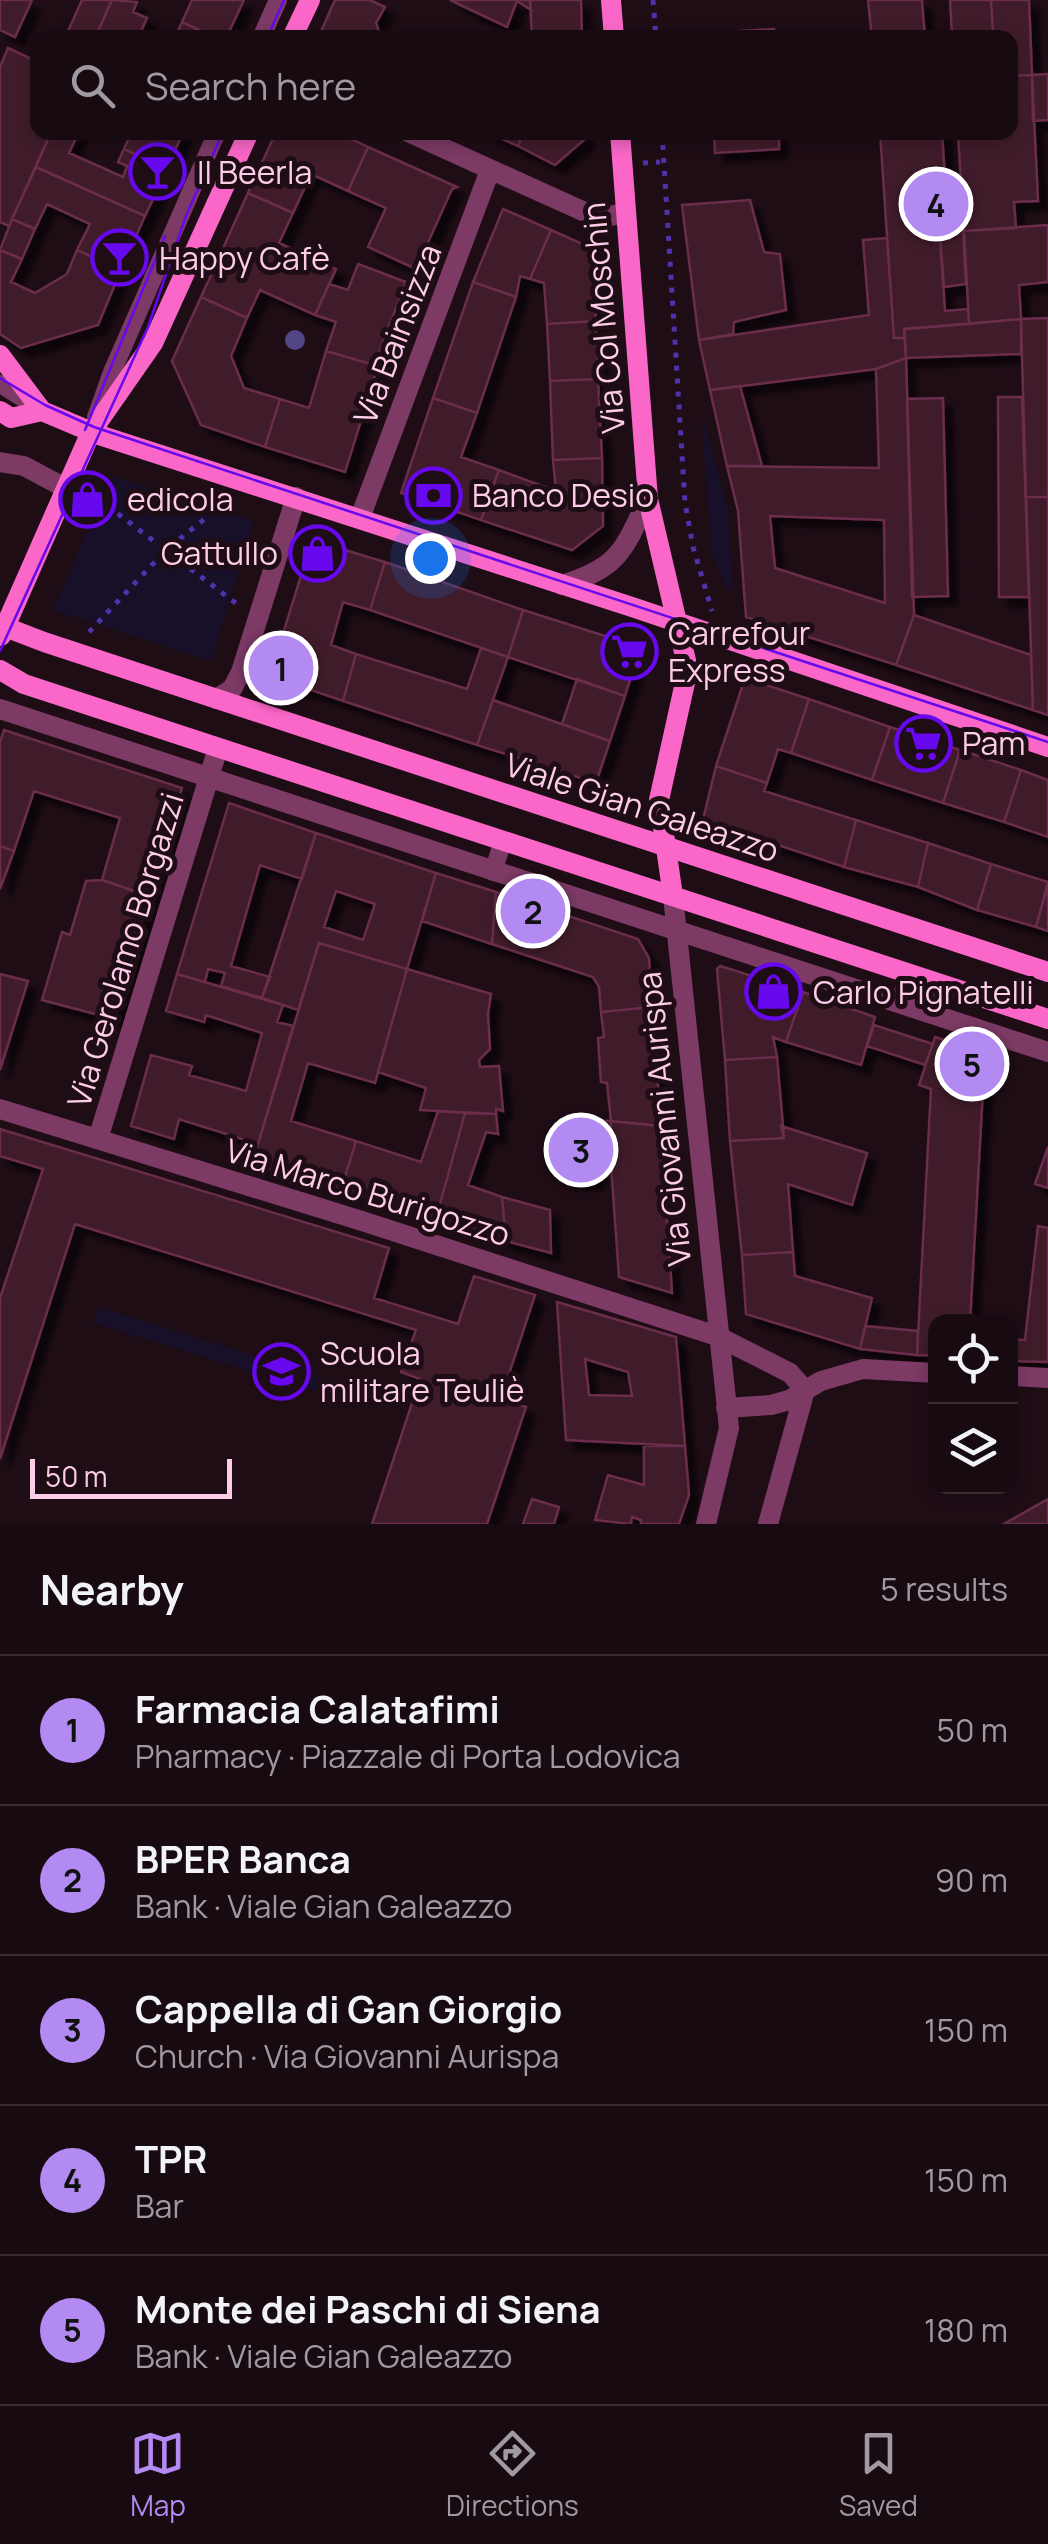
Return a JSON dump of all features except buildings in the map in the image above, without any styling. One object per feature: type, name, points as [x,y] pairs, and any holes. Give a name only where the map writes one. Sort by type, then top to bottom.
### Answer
[{"type":"main road","points":[[296,30],[310,0]]},
{"type":"main road","points":[[611,0],[613,30]]},
{"type":"main road","points":[[2,630],[91,432],[153,342],[245,140]]},
{"type":"main road","name":"Via Col Moschin","points":[[620,140],[648,499],[688,669],[682,709],[658,800],[673,896]]},
{"type":"main road","points":[[2,356],[42,410],[91,432],[1048,747]]},
{"type":"main road","points":[[4,420],[42,410]]},
{"type":"main road","name":"Viale Gian Galeazzo","points":[[2,630],[1048,972]]},
{"type":"main road","points":[[0,670],[24,684],[1048,1019]]},
{"type":"street","points":[[425,140],[599,217],[624,212]]},
{"type":"street","name":"Via Bainsizza","points":[[360,518],[490,170]]},
{"type":"street","points":[[0,462],[24,466],[66,489]]},
{"type":"street","points":[[216,699],[232,689],[241,672],[296,497]]},
{"type":"street","points":[[562,585],[597,574],[612,562],[648,499]]},
{"type":"street","points":[[0,709],[1048,1052]]},
{"type":"street","points":[[209,778],[218,748]]},
{"type":"street","name":"Via Gerolamo Borgazzi","points":[[98,1139],[209,778]]},
{"type":"street","name":"Via Giovanni Aurispa","points":[[673,896],[729,1428],[706,1524]]},
{"type":"street","name":"Via Marco Burigozzo","points":[[0,1108],[717,1336],[790,1373],[805,1390]]},
{"type":"street","points":[[726,1408],[771,1406],[789,1400],[820,1380],[863,1369],[928,1373]]},
{"type":"street","points":[[1018,1376],[1048,1378]]},
{"type":"street","points":[[768,1524],[805,1390]]},
{"type":"lane","points":[[264,30],[278,0]]},
{"type":"lane","points":[[91,432],[112,372],[214,140]]},
{"type":"lane","points":[[0,384],[42,410]]},
{"type":"lane","points":[[384,836],[394,805]]},
{"type":"lane","points":[[493,872],[504,841]]},
{"type":"lane","points":[[899,1003],[909,974]]},
{"type":"lane","points":[[926,1012],[936,982]]},
{"type":"path","points":[[653,0],[655,30]]},
{"type":"path","points":[[662,140],[685,503],[722,638]]},
{"type":"path","points":[[98,498],[237,604]]},
{"type":"path","points":[[90,632],[166,550],[222,505]]},
{"type":"path","points":[[692,591],[708,596]]},
{"type":"shaded area","points":[[702,423],[728,509],[733,590],[728,591],[712,554]]},
{"type":"shaded area","points":[[112,476],[254,521],[211,661],[53,610]]},
{"type":"shaded area","points":[[98,1307],[361,1389],[357,1404],[94,1323]]},
{"type":"tram line","points":[[271,30],[284,0]]},
{"type":"tram line","points":[[0,651],[148,327],[186,216],[219,140]]},
{"type":"tram line","points":[[85,430],[165,236]]},
{"type":"tram line","points":[[0,378],[45,405],[94,427],[1048,742]]},
{"type":"place","name":"Il Beerla","points":[[158,172]]},
{"type":"place","name":"TPR","points":[[936,204]]},
{"type":"place","name":"Happy Cafè","points":[[120,258]]},
{"type":"place","name":"Banco Desio","points":[[433,495]]},
{"type":"place","name":"edicola","points":[[88,499]]},
{"type":"place","name":"Gattullo","points":[[317,553]]},
{"type":"place","name":"Carrefour Express","points":[[629,651]]},
{"type":"place","name":"Farmacia Calatafimi","points":[[281,668]]},
{"type":"place","name":"Pam","points":[[923,743]]},
{"type":"place","name":"BPER Banca","points":[[533,911]]},
{"type":"place","name":"Carlo Pignatelli","points":[[774,992]]},
{"type":"place","name":"Monte dei Paschi di Siena","points":[[972,1064]]},
{"type":"place","name":"Cappella di Gan Giorgio","points":[[581,1150]]},
{"type":"place","name":"Scuola militare Teuliè","points":[[281,1371]]}]
